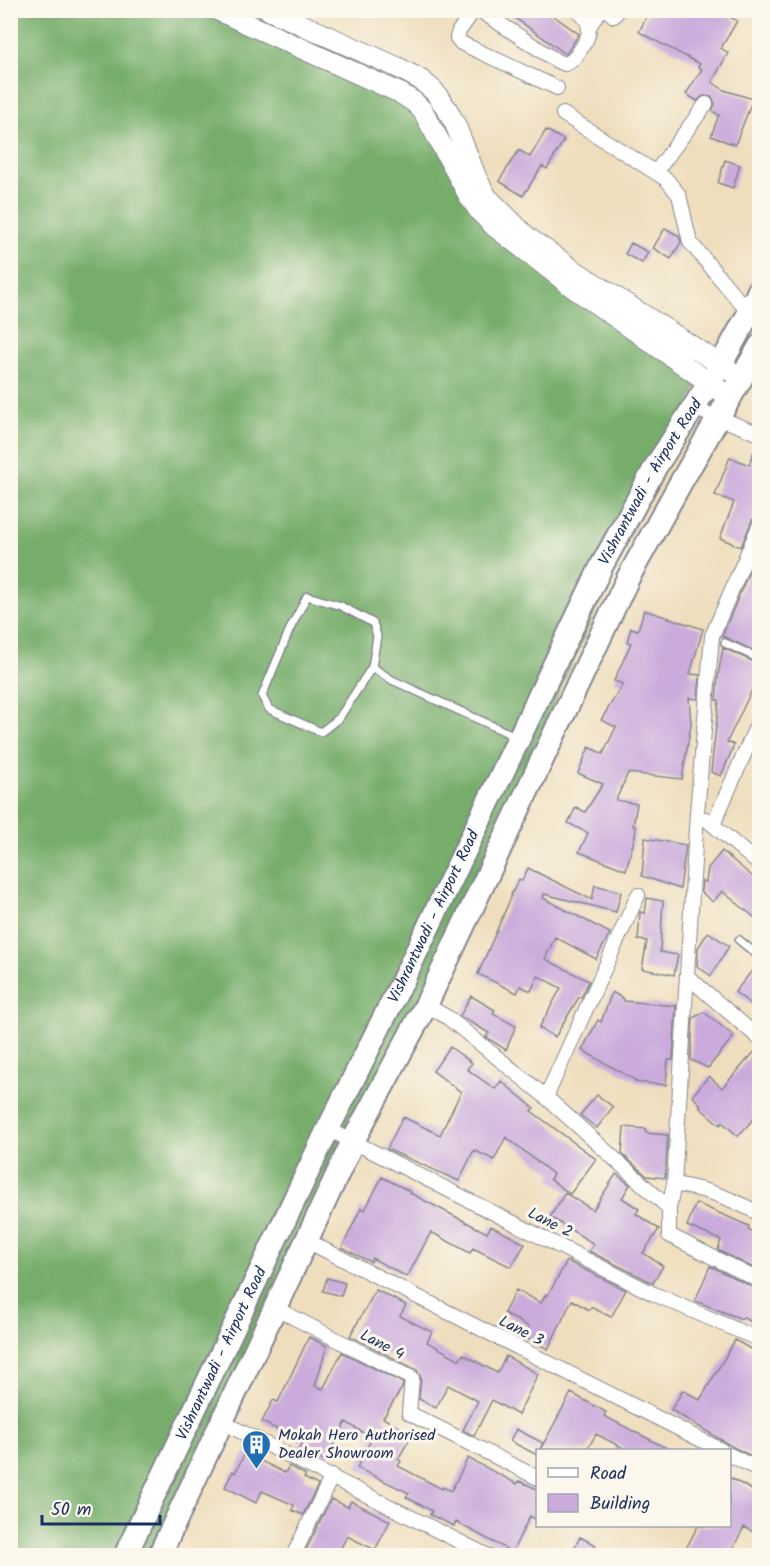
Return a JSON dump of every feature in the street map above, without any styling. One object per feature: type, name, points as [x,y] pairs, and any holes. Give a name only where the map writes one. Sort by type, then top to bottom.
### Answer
[{"type":"main road","name":"Vishrantwadi - Airport Road","points":[[125,1556],[328,1129],[382,1024],[602,565],[656,466],[715,374],[749,313],[759,288]]},
{"type":"main road","name":"Vishrantwadi - Airport Road","points":[[159,1556],[353,1142],[426,1005],[628,578],[759,346]]},
{"type":"street","points":[[216,10],[400,93],[414,102],[431,123],[469,196],[494,226],[575,289],[671,354],[715,374],[742,378]]},
{"type":"street","points":[[269,10],[422,80],[434,91],[447,109],[477,179],[497,209],[527,237],[715,374],[731,398]]},
{"type":"street","points":[[429,10],[434,10]]},
{"type":"street","points":[[474,10],[459,31],[457,38],[461,43],[556,88]]},
{"type":"street","points":[[479,10],[565,64],[572,61],[588,38],[589,27],[585,16],[577,10]]},
{"type":"street","points":[[589,27],[600,10]]},
{"type":"street","points":[[607,10],[614,16],[618,10]]},
{"type":"street","points":[[656,172],[706,104]]},
{"type":"street","points":[[564,114],[666,179],[679,195],[690,242],[749,313]]},
{"type":"street","points":[[693,408],[759,434]]},
{"type":"street","points":[[759,524],[712,636],[697,813],[674,1184],[669,1208],[669,1235],[759,1281]]},
{"type":"street","points":[[713,825],[759,718]]},
{"type":"street","points":[[697,813],[759,865]]},
{"type":"street","points":[[546,1097],[638,895]]},
{"type":"street","points":[[687,976],[759,1039]]},
{"type":"street","points":[[426,1005],[447,1017],[546,1097],[669,1208]]},
{"type":"street","name":"Lane 2","points":[[328,1129],[654,1294],[759,1340]]},
{"type":"street","points":[[674,1184],[705,1189],[759,1214]]},
{"type":"street","name":"Lane 3","points":[[307,1241],[720,1449]]},
{"type":"street","name":"Lane 4","points":[[275,1308],[411,1378],[409,1413],[536,1477]]},
{"type":"street","points":[[222,1422],[488,1556]]},
{"type":"street","points":[[731,1456],[759,1470]]},
{"type":"street","points":[[293,1556],[332,1476]]},
{"type":"lane","points":[[307,596],[341,606],[373,623],[377,636],[372,667],[339,718],[321,732],[269,709],[262,696],[290,629],[307,596]]},
{"type":"lane","points":[[725,643],[759,659]]},
{"type":"lane","points":[[372,667],[392,680],[519,738]]},
{"type":"lane","points":[[739,940],[759,957]]},
{"type":"green space","points":[[11,11],[237,11],[421,80],[472,189],[700,379],[169,1555],[11,1556]]},
{"type":"building","points":[[504,10],[545,10],[579,34],[566,54]]},
{"type":"building","points":[[650,10],[719,10],[737,21],[721,48],[728,53],[712,82],[724,90],[753,99],[735,145],[711,136],[719,115],[712,111],[715,104],[712,97],[703,96],[697,101],[686,94],[702,69],[698,67],[700,64],[639,32]]},
{"type":"building","points":[[546,130],[564,140],[547,169],[542,166],[523,196],[499,181],[519,150],[530,157]]},
{"type":"building","points":[[725,160],[740,165],[733,188],[718,183]]},
{"type":"building","points":[[665,228],[679,236],[681,242],[671,259],[653,248]]},
{"type":"building","points":[[631,243],[648,252],[642,263],[625,254]]},
{"type":"building","points":[[757,443],[759,443],[759,515],[752,520],[741,547],[720,538],[734,502],[715,495],[730,457],[749,465]]},
{"type":"building","points":[[759,548],[759,653],[722,636]]},
{"type":"building","points":[[644,610],[703,629],[690,674],[700,675],[698,699],[689,698],[691,724],[682,779],[628,773],[616,800],[637,804],[633,826],[636,827],[635,836],[626,870],[579,852],[588,833],[568,823],[576,807],[585,812],[603,784],[578,773],[589,747],[603,754],[616,727],[601,720],[623,684],[614,681],[631,643],[627,642],[631,628],[638,630]]},
{"type":"building","points":[[723,648],[759,664],[759,675],[727,742],[734,745],[721,776],[711,772],[719,700],[716,700],[718,676]]},
{"type":"building","points":[[645,838],[686,845],[680,889],[642,876]]},
{"type":"building","points":[[722,851],[759,882],[759,921],[722,891],[713,902],[701,892],[702,881],[706,882],[708,868]]},
{"type":"building","points":[[528,868],[592,900],[595,885],[621,892],[616,912],[544,894],[543,898],[610,933],[596,959],[555,937],[545,959],[589,981],[581,998],[579,997],[555,1037],[539,1028],[561,988],[538,976],[531,991],[520,986],[517,993],[478,974],[511,895],[519,879],[522,881]]},
{"type":"building","points":[[647,898],[663,901],[660,952],[678,955],[674,975],[642,969],[647,941],[638,940],[640,912],[645,913]]},
{"type":"building","points":[[708,932],[729,946],[711,976],[697,966],[698,948]]},
{"type":"building","points":[[759,962],[759,998],[753,1006],[735,992]]},
{"type":"building","points":[[612,992],[624,1001],[676,1006],[673,1060],[668,1060],[666,1085],[635,1082],[582,1050],[598,1020],[601,1022]]},
{"type":"building","points":[[471,996],[495,1010],[493,1014],[516,1026],[506,1050],[486,1037],[489,1033],[460,1016]]},
{"type":"building","points":[[704,1012],[734,1036],[708,1068],[691,1060],[693,1018]]},
{"type":"building","points":[[450,1047],[472,1063],[467,1069],[495,1089],[501,1081],[534,1108],[531,1111],[596,1159],[570,1194],[550,1179],[553,1174],[506,1137],[494,1160],[474,1150],[459,1181],[387,1149],[403,1117],[440,1135],[461,1092],[433,1071]]},
{"type":"building","points":[[758,1048],[759,1113],[738,1136],[722,1122],[720,1125],[699,1107],[701,1105],[692,1096],[709,1076],[722,1088]]},
{"type":"building","points":[[597,1095],[613,1107],[597,1128],[580,1115]]},
{"type":"building","points":[[624,1127],[646,1129],[646,1133],[668,1135],[665,1178],[647,1176],[622,1154]]},
{"type":"building","points":[[616,1174],[630,1185],[622,1198],[639,1209],[636,1214],[659,1229],[643,1253],[663,1266],[653,1283],[589,1251],[594,1244],[550,1217],[565,1193],[593,1210]]},
{"type":"building","points":[[382,1177],[487,1233],[491,1226],[525,1244],[511,1267],[473,1248],[470,1253],[431,1232],[407,1277],[372,1258],[371,1262],[342,1248],[361,1208],[365,1210]]},
{"type":"building","points":[[696,1203],[749,1226],[748,1229],[759,1235],[759,1271],[718,1250],[721,1240],[687,1226]]},
{"type":"building","points":[[567,1261],[626,1290],[611,1317],[591,1307],[589,1310],[572,1300],[548,1349],[524,1337],[529,1327],[504,1313],[516,1290],[541,1303]]},
{"type":"building","points":[[710,1266],[759,1290],[759,1326],[743,1317],[742,1319],[695,1301]]},
{"type":"building","points":[[327,1278],[345,1283],[341,1296],[323,1291]]},
{"type":"building","points":[[376,1290],[406,1305],[400,1316],[432,1332],[427,1342],[460,1360],[463,1354],[497,1373],[506,1356],[538,1374],[518,1415],[492,1400],[474,1436],[463,1430],[478,1401],[448,1385],[436,1408],[419,1399],[421,1378],[417,1370],[350,1336]]},
{"type":"building","points":[[309,1337],[327,1346],[315,1386],[323,1389],[342,1352],[403,1383],[383,1418],[412,1435],[398,1459],[401,1461],[398,1466],[442,1489],[443,1487],[451,1491],[468,1458],[517,1484],[519,1481],[536,1489],[536,1519],[530,1516],[512,1552],[456,1522],[454,1526],[430,1515],[432,1511],[406,1497],[409,1493],[357,1468],[372,1438],[346,1422],[325,1461],[298,1450],[303,1442],[262,1422],[273,1400],[278,1402]]},
{"type":"building","points":[[735,1340],[759,1354],[759,1460],[671,1410],[683,1390],[700,1400]]},
{"type":"building","points":[[571,1393],[606,1412],[604,1416],[668,1449],[625,1449],[596,1434],[588,1449],[541,1449]]},
{"type":"building","points":[[516,1429],[543,1443],[540,1449],[536,1449],[536,1454],[510,1441]]},
{"type":"building","points":[[245,1453],[285,1473],[289,1466],[306,1475],[304,1478],[318,1485],[303,1515],[292,1510],[294,1505],[262,1491],[256,1503],[225,1487]]},
{"type":"building","points":[[731,1478],[759,1494],[759,1535],[744,1527],[729,1556],[682,1556],[697,1527],[731,1527]]},
{"type":"building","points":[[331,1499],[348,1507],[351,1501],[390,1521],[375,1550],[347,1536],[337,1556],[303,1556]]},
{"type":"building","points":[[580,1537],[596,1545],[590,1556],[570,1556]]},
{"type":"place","name":"Mokah Hero Authorised Dealer Showroom","points":[[257,1470]]}]
